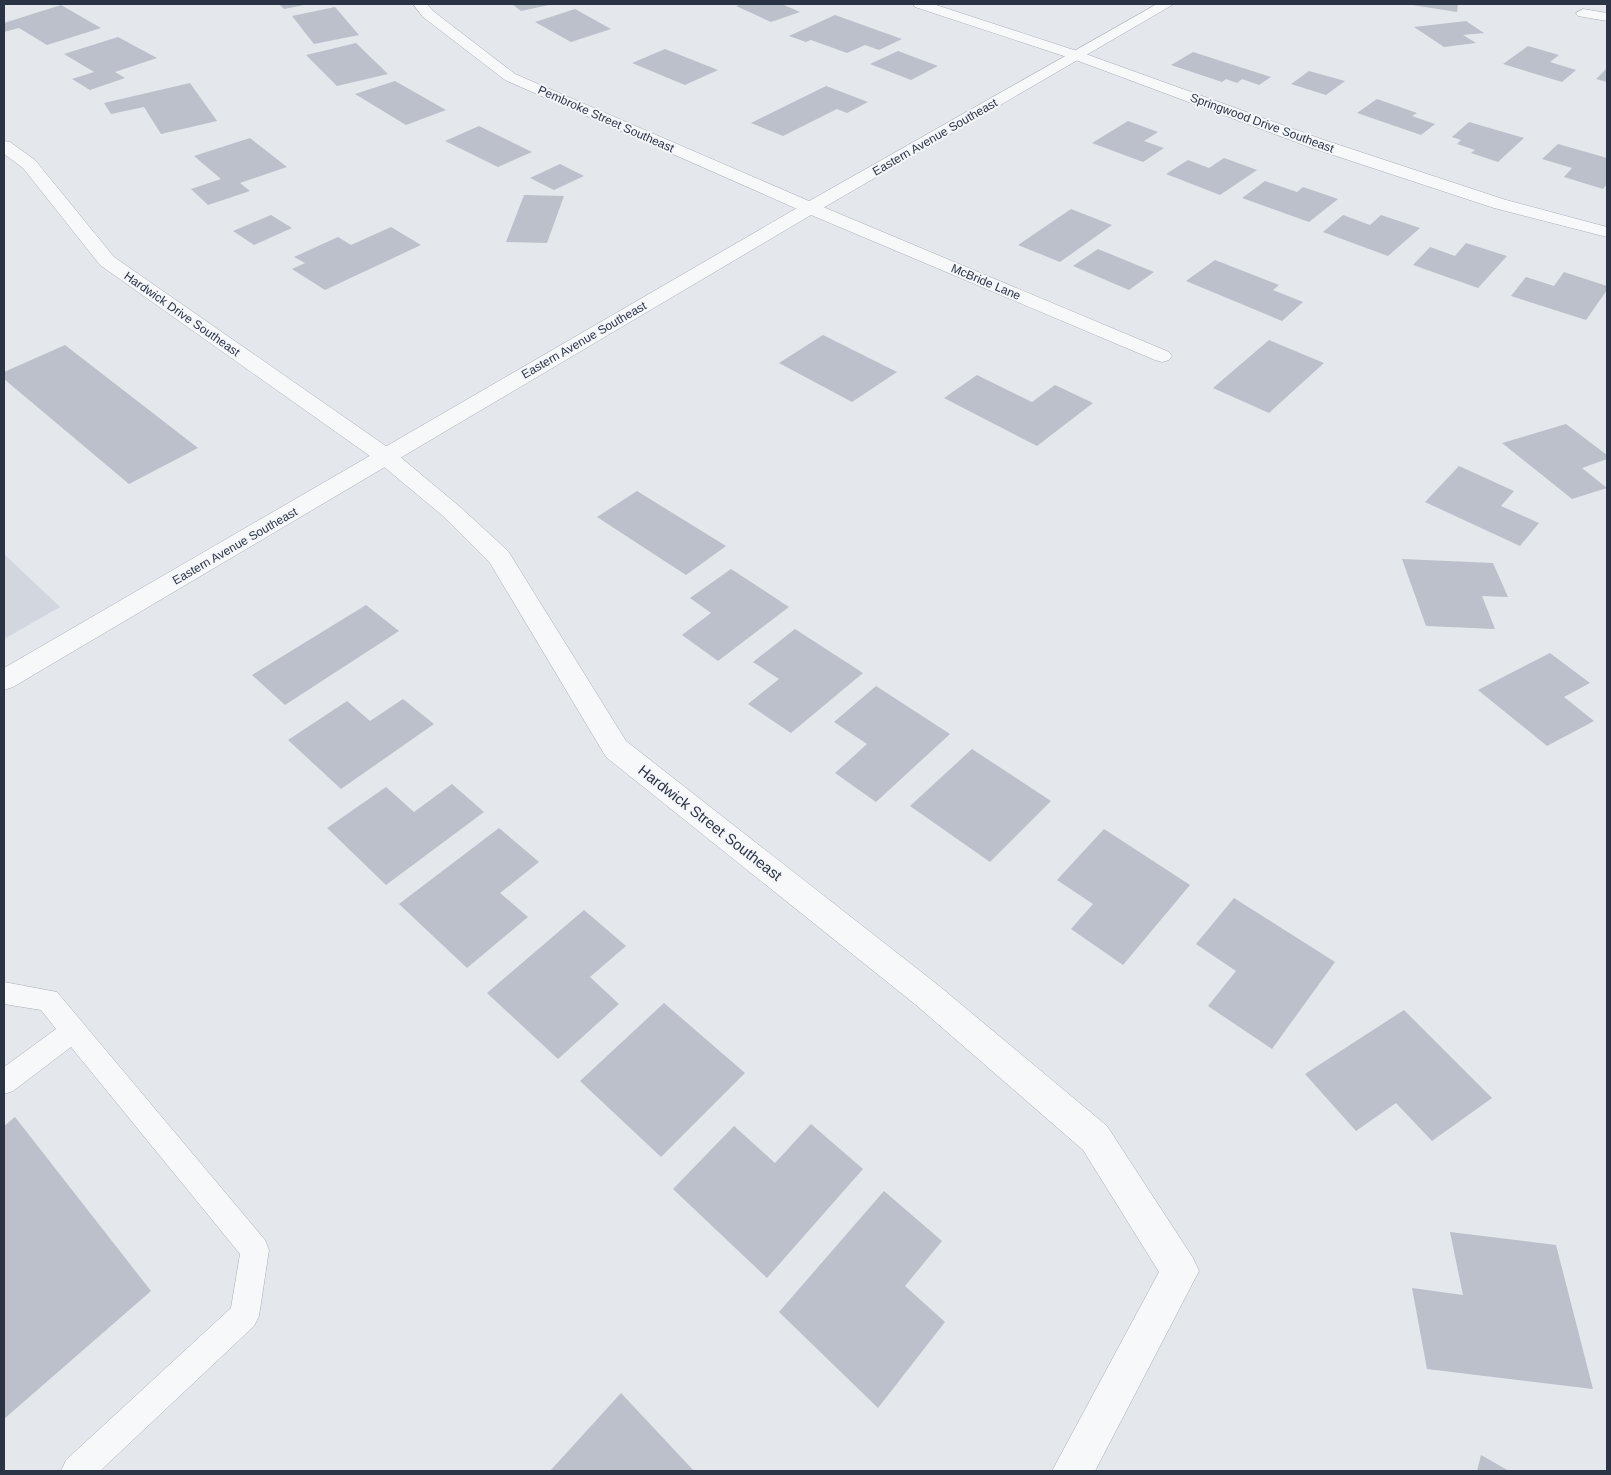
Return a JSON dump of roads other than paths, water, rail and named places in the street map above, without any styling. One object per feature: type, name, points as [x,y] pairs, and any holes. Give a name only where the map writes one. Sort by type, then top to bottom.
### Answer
[{"type":"street","name":"Pembroke Street Southeast","points":[[420,4],[428,14],[510,77],[810,208]]},
{"type":"street","name":"Springwood Drive Southeast","points":[[920,4],[1078,56],[1346,153],[1500,204],[1607,232]]},
{"type":"street","name":"Eastern Avenue Southeast","points":[[4,680],[810,208],[1167,4]]},
{"type":"street","points":[[1583,13],[1607,17]]},
{"type":"street","name":"Hardwick Drive Southeast","points":[[4,146],[30,164],[107,261],[385,456]]},
{"type":"street","name":"McBride Lane","points":[[810,208],[1162,356]]},
{"type":"street","name":"Hardwick Street Southeast","points":[[385,456],[451,511],[499,557],[616,749],[927,995],[1095,1138],[1180,1270],[1092,1439],[1072,1471]]},
{"type":"lane","points":[[4,994],[48,1000],[255,1250],[244,1316],[78,1471]]},
{"type":"lane","points":[[4,1082],[73,1031]]}]
